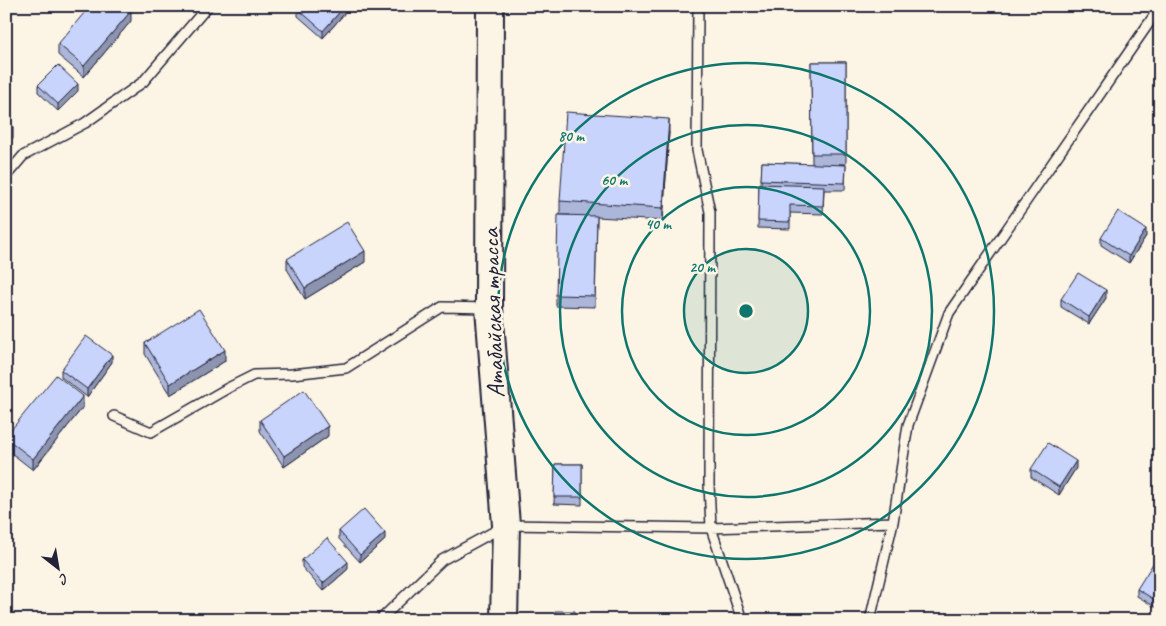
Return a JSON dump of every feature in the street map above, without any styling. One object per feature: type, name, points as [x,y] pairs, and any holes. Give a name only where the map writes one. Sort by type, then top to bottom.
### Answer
[{"type":"main road","name":"Атабайская трасса","points":[[490,6],[489,308],[506,525],[504,620]]},
{"type":"lane","points":[[6,176],[23,156],[85,123],[144,82],[208,6]]},
{"type":"lane","points":[[698,6],[697,150],[710,212],[709,484],[711,528],[742,620]]},
{"type":"lane","points":[[870,620],[893,522],[908,425],[949,313],[1160,8]]},
{"type":"lane","points":[[114,416],[151,432],[254,375],[292,374],[346,368],[442,307],[489,308]]},
{"type":"lane","points":[[380,620],[442,560],[506,525],[711,528],[893,522]]},
{"type":"building","points":[[90,6],[126,6],[131,11],[84,66],[58,44]]},
{"type":"building","points":[[300,6],[344,7],[323,31],[298,9]]},
{"type":"building","points":[[811,62],[846,62],[846,154],[812,154]]},
{"type":"building","points":[[58,65],[78,84],[58,104],[38,85]]},
{"type":"building","points":[[566,112],[669,119],[663,208],[560,201]]},
{"type":"building","points":[[6,121],[13,127],[6,135]]},
{"type":"building","points":[[762,162],[846,165],[845,183],[761,180]]},
{"type":"building","points":[[759,184],[824,186],[823,206],[790,205],[790,222],[758,221]]},
{"type":"building","points":[[1118,211],[1146,229],[1129,256],[1101,238]]},
{"type":"building","points":[[558,215],[597,216],[595,296],[556,295]]},
{"type":"building","points":[[347,222],[365,251],[305,288],[287,259]]},
{"type":"building","points":[[1078,273],[1106,290],[1089,317],[1061,299]]},
{"type":"building","points":[[199,309],[225,350],[170,384],[145,343]]},
{"type":"building","points":[[86,336],[112,355],[87,389],[61,370]]},
{"type":"building","points":[[56,375],[83,396],[33,459],[6,438],[6,436]]},
{"type":"building","points":[[304,390],[328,426],[284,456],[260,420]]},
{"type":"building","points":[[1048,443],[1076,461],[1059,487],[1031,469]]},
{"type":"building","points":[[555,464],[582,464],[582,497],[554,497]]},
{"type":"building","points":[[364,509],[385,533],[360,555],[339,531]]},
{"type":"building","points":[[327,538],[348,562],[323,583],[302,560]]},
{"type":"building","points":[[1154,562],[1160,566],[1160,603],[1137,589]]},
{"type":"building","points":[[555,611],[575,611],[575,620],[555,620]]}]
